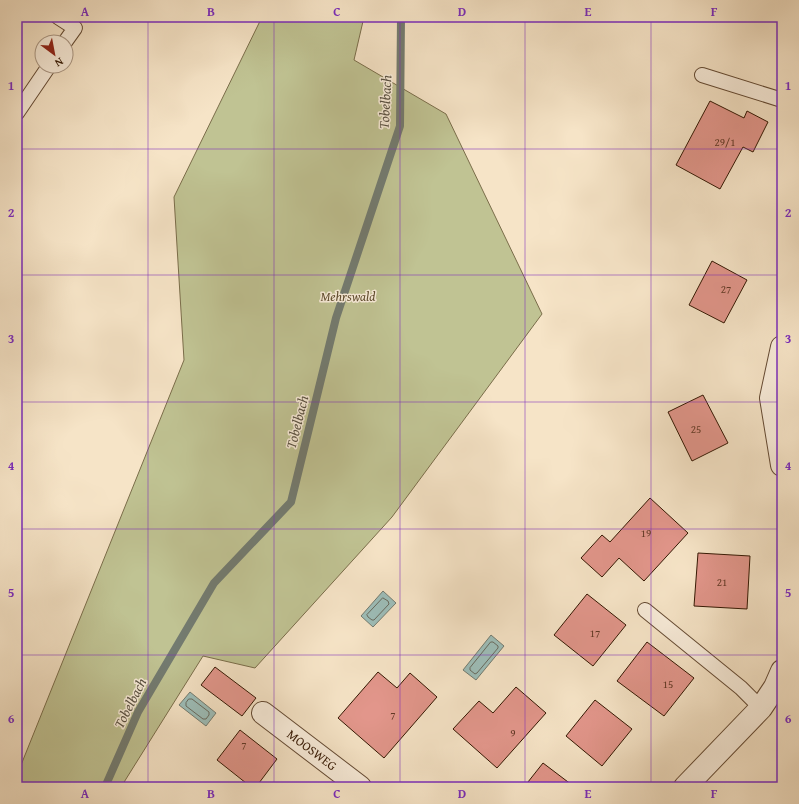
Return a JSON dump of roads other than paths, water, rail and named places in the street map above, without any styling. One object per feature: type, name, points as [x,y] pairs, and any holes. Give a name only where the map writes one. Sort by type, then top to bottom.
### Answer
[{"type":"street","points":[[782,347],[771,398],[782,465]]},
{"type":"street","points":[[685,787],[761,708],[775,686],[782,671]]},
{"type":"street","name":"MOOSWEG","points":[[263,713],[360,787]]},
{"type":"lane","points":[[58,17],[75,28],[71,34]]},
{"type":"lane","points":[[17,113],[44,74]]},
{"type":"lane","points":[[702,75],[782,100]]},
{"type":"lane","points":[[645,610],[741,688],[761,708]]},
{"type":"water","points":[[383,591],[396,603],[373,627],[361,616]]},
{"type":"water","points":[[491,635],[504,646],[476,680],[463,670]]},
{"type":"water","points":[[190,692],[216,713],[206,726],[179,705]]},
{"type":"waterway","name":"Tobelbach","points":[[105,787],[138,712],[214,583],[291,502],[336,318],[400,126],[401,17]]},
{"type":"park label","name":"Mehrswald","points":[[348,296]]}]
